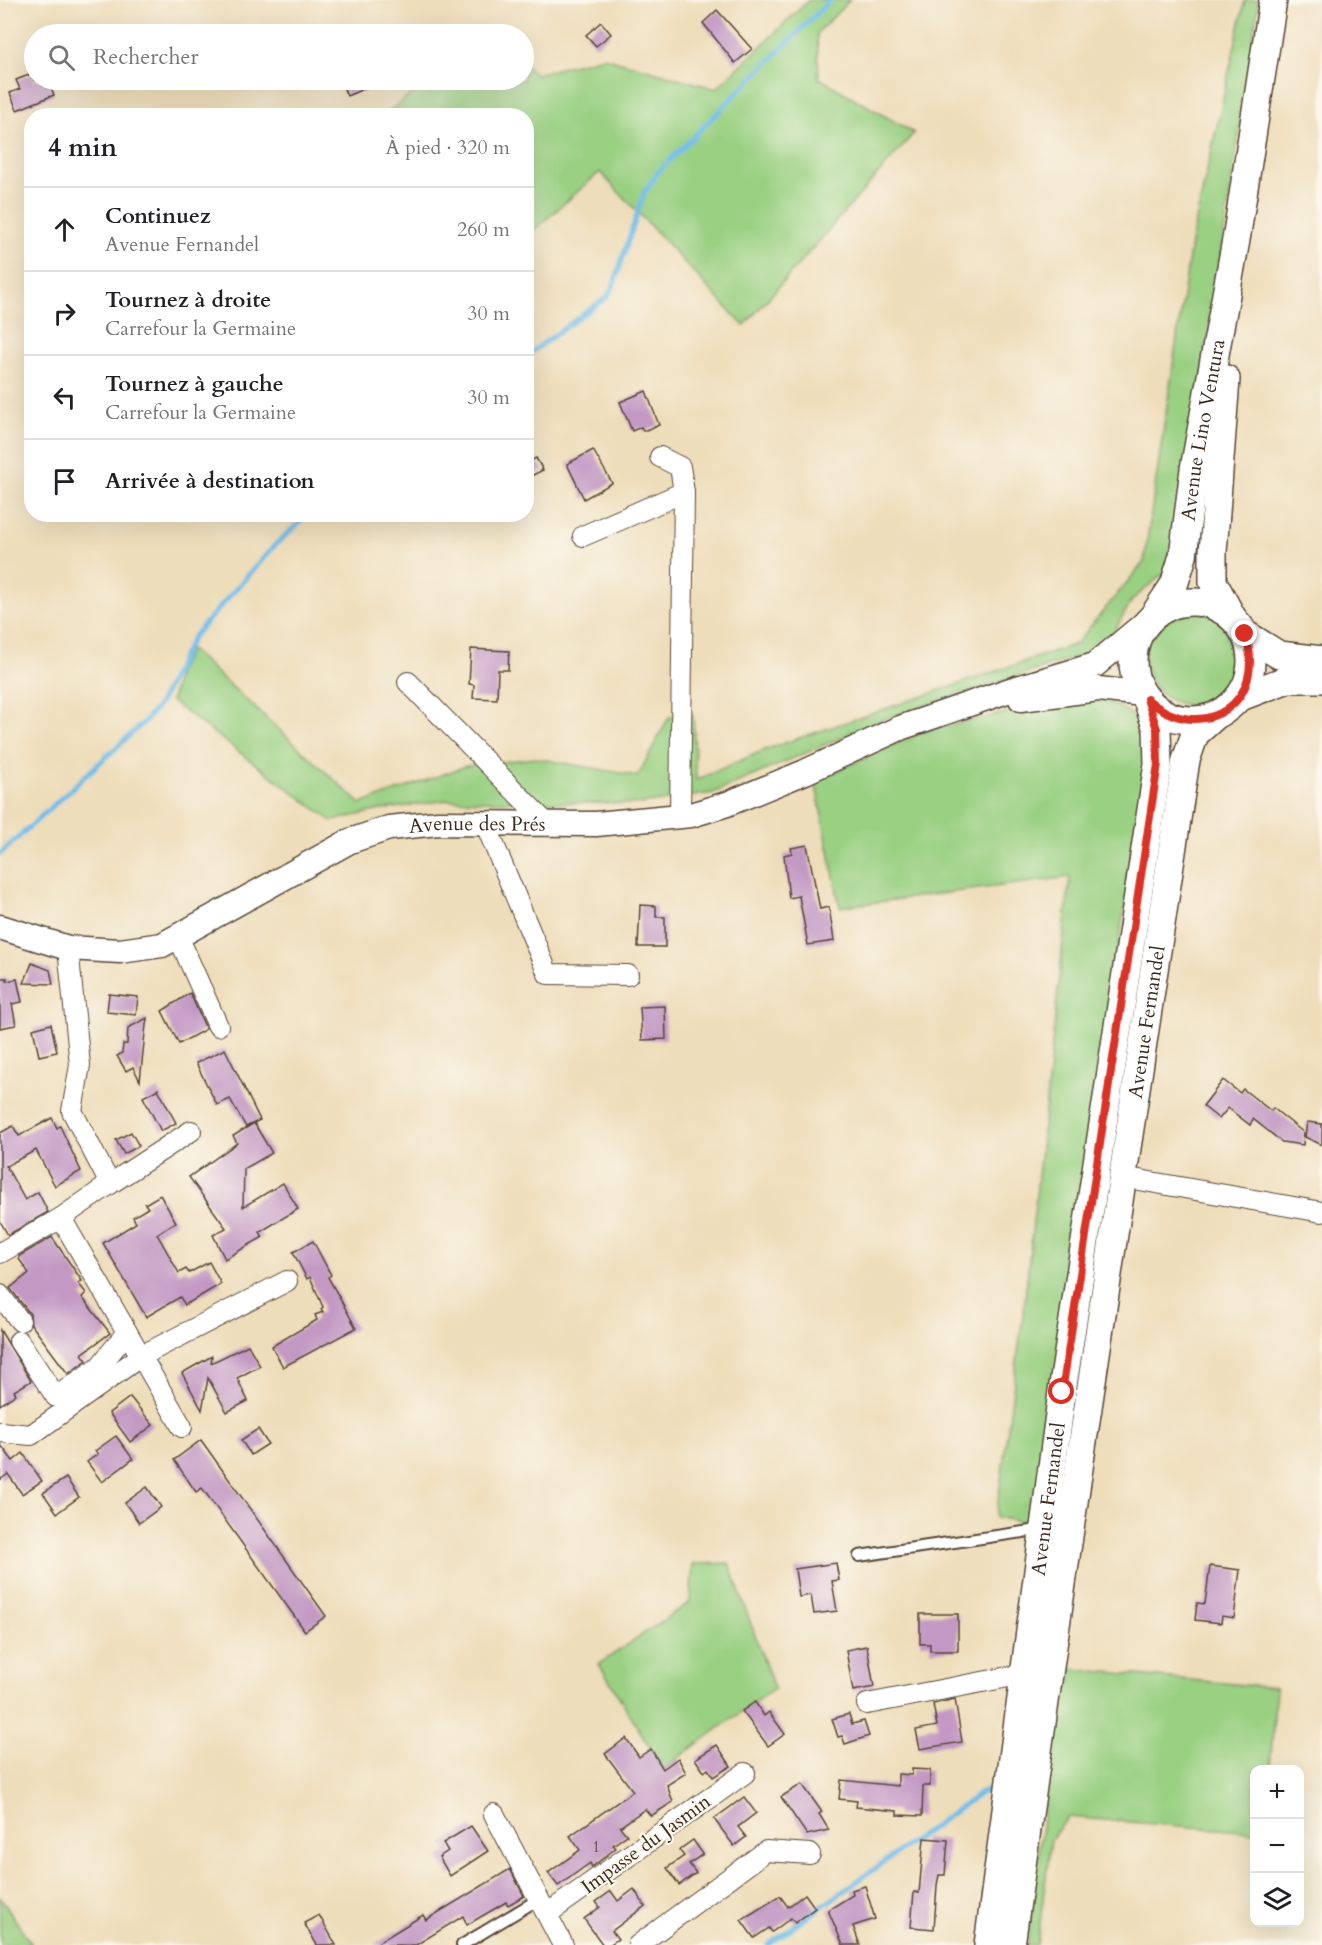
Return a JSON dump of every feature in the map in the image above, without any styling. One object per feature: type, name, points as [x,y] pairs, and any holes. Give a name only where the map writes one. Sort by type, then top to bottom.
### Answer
[{"type":"main road","name":"Avenue Lino Ventura","points":[[1152,617],[1174,585],[1183,556],[1194,469],[1236,240],[1274,0]]},
{"type":"main road","name":"Avenue Lino Ventura","points":[[1236,240],[1213,552],[1213,582],[1238,625]]},
{"type":"main road","points":[[1322,660],[1279,655],[1218,608],[1194,602],[1169,606],[1152,617],[1138,636],[1133,656],[1135,676],[1145,697],[1161,712],[1179,719],[1197,720],[1215,716],[1238,698],[1288,679],[1322,679]]},
{"type":"main road","points":[[1238,625],[1250,650],[1251,667],[1247,684],[1238,698]]},
{"type":"main road","name":"Avenue Fernandel","points":[[988,1945],[1087,1222],[1158,764],[1157,729],[1145,697]]},
{"type":"main road","name":"Avenue Fernandel","points":[[1011,1945],[1061,1579],[1088,1419],[1122,1177],[1186,760],[1195,734],[1215,716]]},
{"type":"street","points":[[660,457],[680,467],[684,492],[680,816]]},
{"type":"street","points":[[583,536],[684,492]]},
{"type":"street","name":"Avenue des Prés","points":[[0,927],[68,948],[120,951],[162,945],[350,841],[389,828],[438,823],[596,824],[680,816],[727,804],[805,772],[900,728],[965,705],[1095,666],[1152,617]]},
{"type":"street","points":[[408,682],[547,824]]},
{"type":"street","name":"Avenue des Prés","points":[[965,705],[1098,689],[1145,697]]},
{"type":"street","points":[[485,823],[548,974],[628,975]]},
{"type":"street","points":[[178,936],[218,1026]]},
{"type":"street","points":[[68,948],[80,1065],[72,1111],[110,1184]]},
{"type":"street","points":[[2,1246],[61,1218],[191,1131]]},
{"type":"street","points":[[1122,1177],[1322,1212]]},
{"type":"street","points":[[61,1218],[182,1427]]},
{"type":"street","points":[[0,1432],[31,1436],[141,1356],[287,1281]]},
{"type":"street","points":[[0,1295],[56,1397],[100,1366],[127,1332]]},
{"type":"street","points":[[867,1704],[1024,1674]]},
{"type":"street","name":"Impasse du Jasmin","points":[[543,1907],[745,1773]]},
{"type":"street","points":[[494,1814],[563,1945]]},
{"type":"street","points":[[638,1945],[766,1851],[810,1854]]},
{"type":"lane","points":[[859,1557],[1044,1529]]},
{"type":"lane","points":[[462,1945],[543,1907]]},
{"type":"green space","points":[[809,0],[850,0],[817,33],[819,78],[914,133],[744,326],[600,172],[534,230],[534,108],[393,108],[417,90],[534,90],[534,72],[536,74],[604,57],[716,89]]},
{"type":"green space","points":[[1245,0],[1259,0],[1177,544],[1170,568],[1132,600],[1110,638],[1090,653],[884,719],[713,793],[641,804],[448,800],[380,810],[332,821],[171,701],[178,672],[190,649],[361,804],[466,766],[535,758],[638,776],[669,717],[693,715],[696,780],[767,749],[1076,644],[1144,562],[1191,243]]},
{"type":"green space","points":[[1192,611],[1210,615],[1225,625],[1235,640],[1239,658],[1235,676],[1225,691],[1210,701],[1192,705],[1174,701],[1159,691],[1149,676],[1145,658],[1149,640],[1159,625],[1174,615]]},
{"type":"green space","points":[[1101,699],[1129,713],[1134,718],[1141,732],[1146,755],[1036,1525],[996,1517],[1024,1308],[1070,877],[840,907],[815,781],[925,731],[1031,707]]},
{"type":"green space","points":[[729,1563],[774,1688],[663,1769],[599,1664],[690,1602],[693,1564]]},
{"type":"green space","points":[[1062,1668],[1276,1688],[1270,1765],[1250,1765],[1250,1832],[1068,1817],[1051,1839],[1037,1945],[1027,1945]]},
{"type":"green space","points":[[0,1897],[32,1945],[0,1945]]},
{"type":"building","points":[[717,10],[752,49],[735,63],[703,23]]},
{"type":"building","points":[[601,22],[611,34],[596,46],[586,35]]},
{"type":"building","points":[[24,77],[24,90],[52,90],[54,95],[17,110],[10,93],[20,89],[16,80]]},
{"type":"building","points":[[344,90],[361,90],[347,96]]},
{"type":"building","points":[[646,391],[659,425],[643,431],[641,427],[632,431],[620,402]]},
{"type":"building","points":[[593,450],[612,483],[584,499],[567,464]]},
{"type":"building","points":[[536,458],[543,470],[534,474],[534,459]]},
{"type":"building","points":[[471,649],[509,651],[508,670],[498,670],[497,699],[473,698],[474,685],[469,684]]},
{"type":"building","points":[[807,845],[820,909],[829,907],[834,941],[808,945],[799,896],[789,898],[784,855],[792,853],[791,848]]},
{"type":"building","points":[[640,905],[656,906],[656,917],[665,917],[665,947],[638,947]]},
{"type":"building","points":[[32,963],[50,970],[53,984],[24,983]]},
{"type":"building","points":[[0,978],[7,978],[7,981],[17,979],[22,1002],[12,1004],[16,1025],[0,1028]]},
{"type":"building","points":[[190,993],[206,1029],[179,1044],[162,1011]]},
{"type":"building","points":[[109,994],[138,997],[136,1015],[107,1012]]},
{"type":"building","points":[[665,1006],[666,1039],[642,1040],[640,1007]]},
{"type":"building","points":[[147,1018],[140,1081],[133,1067],[126,1071],[117,1056],[122,1053],[123,1044],[127,1044],[128,1028]]},
{"type":"building","points":[[51,1024],[57,1052],[39,1056],[33,1029]]},
{"type":"building","points":[[225,1049],[260,1120],[246,1127],[230,1099],[217,1105],[196,1063]]},
{"type":"building","points":[[1223,1080],[1240,1093],[1243,1089],[1271,1111],[1273,1108],[1304,1133],[1303,1145],[1282,1142],[1253,1119],[1250,1125],[1228,1108],[1219,1119],[1203,1106]]},
{"type":"building","points":[[158,1089],[176,1123],[161,1131],[143,1097]]},
{"type":"building","points":[[52,1118],[57,1128],[60,1126],[81,1171],[55,1186],[36,1150],[6,1166],[25,1200],[38,1192],[48,1212],[8,1235],[0,1221],[0,1133],[13,1126],[19,1136]]},
{"type":"building","points":[[1307,1122],[1322,1124],[1322,1145],[1305,1137]]},
{"type":"building","points":[[254,1123],[272,1153],[244,1169],[243,1207],[283,1183],[298,1209],[260,1232],[263,1237],[225,1259],[213,1235],[226,1228],[189,1177],[237,1143],[233,1136]]},
{"type":"building","points":[[131,1132],[139,1146],[124,1154],[116,1140]]},
{"type":"building","points":[[160,1195],[176,1222],[157,1234],[179,1273],[186,1269],[189,1273],[209,1262],[221,1284],[185,1305],[180,1297],[146,1317],[103,1243],[136,1223],[133,1217],[148,1208],[145,1204]]},
{"type":"building","points":[[52,1237],[82,1281],[78,1283],[86,1293],[82,1297],[110,1333],[82,1354],[87,1360],[68,1374],[31,1324],[30,1314],[10,1288],[29,1273],[19,1256]]},
{"type":"building","points":[[313,1241],[331,1275],[328,1277],[356,1328],[283,1367],[272,1346],[317,1320],[315,1315],[323,1312],[310,1277],[307,1279],[293,1252]]},
{"type":"building","points":[[0,1330],[31,1381],[14,1391],[16,1394],[0,1405]]},
{"type":"building","points":[[248,1345],[260,1366],[237,1378],[248,1401],[227,1412],[208,1378],[202,1410],[182,1373],[212,1356],[211,1363]]},
{"type":"building","points":[[130,1397],[153,1425],[130,1442],[109,1413]]},
{"type":"building","points":[[258,1429],[268,1444],[251,1455],[241,1440]]},
{"type":"building","points":[[116,1436],[133,1459],[102,1482],[87,1462],[98,1454],[95,1451]]},
{"type":"building","points":[[201,1440],[326,1616],[305,1631],[202,1488],[196,1492],[174,1460]]},
{"type":"building","points":[[0,1444],[13,1461],[23,1453],[42,1481],[22,1494],[8,1474],[0,1480]]},
{"type":"building","points":[[66,1478],[79,1497],[57,1513],[43,1493]]},
{"type":"building","points":[[147,1487],[161,1507],[139,1523],[125,1503]]},
{"type":"building","points":[[836,1563],[839,1580],[832,1581],[837,1611],[814,1614],[811,1595],[799,1597],[795,1569]]},
{"type":"building","points":[[1210,1566],[1240,1570],[1234,1618],[1222,1616],[1221,1623],[1195,1620],[1197,1603],[1205,1604]]},
{"type":"building","points":[[920,1614],[958,1614],[958,1651],[930,1651],[930,1644],[920,1644]]},
{"type":"building","points":[[867,1646],[874,1687],[853,1691],[846,1650]]},
{"type":"building","points":[[955,1699],[962,1742],[920,1749],[916,1730],[937,1726],[933,1704]]},
{"type":"building","points":[[755,1702],[764,1716],[769,1712],[785,1734],[768,1746],[742,1711]]},
{"type":"building","points":[[849,1714],[852,1724],[864,1721],[869,1736],[845,1744],[842,1736],[838,1737],[832,1719]]},
{"type":"building","points":[[626,1738],[639,1757],[651,1749],[663,1769],[678,1758],[686,1773],[667,1785],[673,1802],[651,1816],[645,1809],[620,1827],[627,1835],[613,1845],[616,1848],[592,1867],[590,1863],[558,1886],[548,1873],[580,1850],[570,1836],[633,1791],[605,1754]]},
{"type":"building","points":[[717,1745],[731,1766],[713,1777],[708,1769],[704,1772],[695,1759]]},
{"type":"building","points":[[912,1769],[930,1770],[930,1786],[923,1786],[922,1816],[897,1815],[897,1811],[856,1807],[857,1801],[839,1799],[841,1780],[898,1786],[898,1774],[912,1775]]},
{"type":"building","points":[[802,1784],[822,1812],[819,1814],[829,1830],[807,1835],[781,1797]]},
{"type":"building","points":[[744,1797],[756,1813],[738,1827],[746,1837],[734,1846],[714,1819]]},
{"type":"building","points":[[471,1826],[488,1851],[450,1876],[439,1857],[448,1851],[443,1843]]},
{"type":"building","points":[[924,1838],[948,1840],[945,1875],[939,1875],[937,1885],[934,1929],[911,1927],[914,1892],[919,1893]]},
{"type":"building","points":[[693,1840],[703,1854],[689,1864],[696,1873],[679,1885],[667,1868],[684,1856],[679,1850]]},
{"type":"building","points":[[510,1869],[524,1896],[508,1905],[506,1902],[467,1925],[463,1916],[416,1945],[374,1945],[423,1915],[426,1920]]},
{"type":"building","points":[[865,1886],[875,1919],[853,1926],[860,1945],[843,1945],[828,1910],[853,1895],[852,1890]]},
{"type":"building","points":[[634,1889],[645,1906],[612,1931],[618,1939],[609,1945],[603,1945],[584,1919],[600,1907],[596,1902],[611,1891],[618,1901]]},
{"type":"building","points":[[805,1894],[815,1908],[795,1923],[791,1918],[772,1932],[769,1928],[754,1938],[741,1920],[780,1896],[788,1907]]},
{"type":"building","points":[[319,1915],[336,1945],[317,1945],[304,1923]]},
{"type":"waterway","points":[[534,350],[607,297],[613,287],[644,193],[658,172],[830,0]]},
{"type":"waterway","points":[[0,854],[142,724],[158,706],[193,637],[276,544],[300,522]]},
{"type":"waterway","points":[[768,1945],[982,1792],[991,1789]]},
{"type":"route","points":[[1062,1392],[1158,764],[1157,729],[1147,699],[1161,712],[1179,719],[1197,720],[1215,716],[1228,708],[1247,684],[1251,667],[1250,650],[1245,634]]}]
